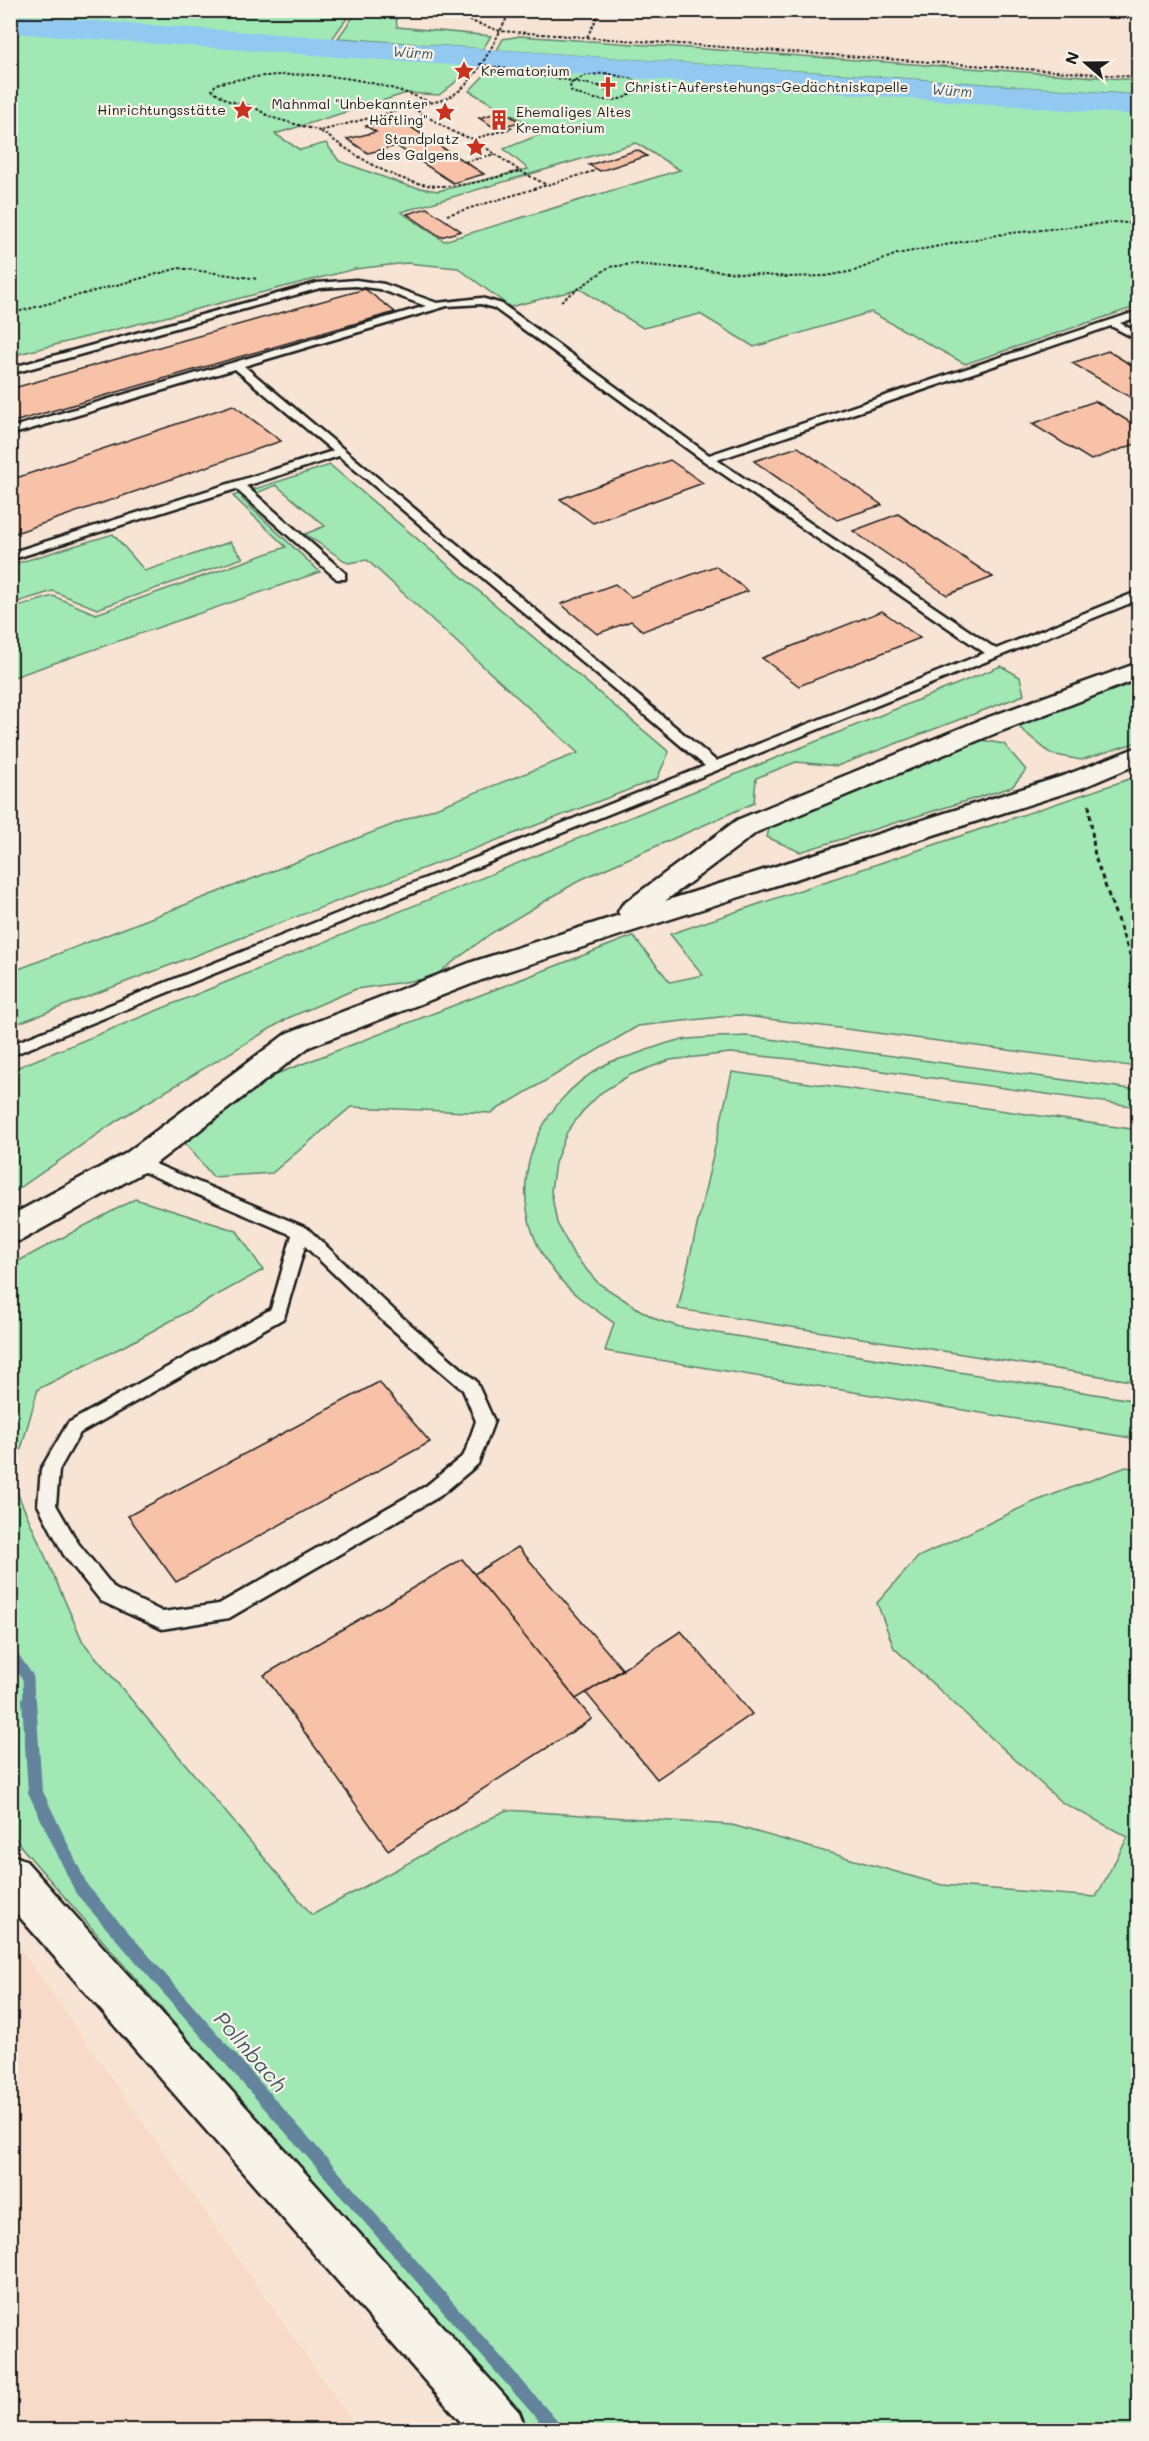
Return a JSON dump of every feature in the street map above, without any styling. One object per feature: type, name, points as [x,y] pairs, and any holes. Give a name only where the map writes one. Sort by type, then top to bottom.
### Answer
[{"type":"street","points":[[610,929],[747,826],[987,727],[1138,671]]},
{"type":"street","points":[[10,1231],[136,1162],[298,1040],[483,969],[1075,780],[1138,755]]},
{"type":"street","points":[[10,1874],[501,2430]]},
{"type":"lane","points":[[10,371],[320,285],[356,283],[381,286],[437,306]]},
{"type":"lane","points":[[10,432],[446,303],[481,301],[498,306],[708,459],[995,654]]},
{"type":"lane","points":[[708,459],[1138,314]]},
{"type":"lane","points":[[1112,323],[1138,337]]},
{"type":"lane","points":[[237,365],[715,767]]},
{"type":"lane","points":[[10,557],[341,452]]},
{"type":"lane","points":[[238,485],[341,576]]},
{"type":"lane","points":[[10,1051],[1138,596]]},
{"type":"lane","points":[[136,1162],[301,1232],[390,1317],[470,1386],[485,1421],[472,1459],[433,1491],[222,1612],[162,1621],[108,1595],[72,1549],[47,1504],[50,1469],[74,1428],[278,1313],[301,1232]]},
{"type":"path","points":[[456,10],[472,14],[450,14],[500,31],[1138,77]]},
{"type":"path","points":[[463,10],[508,15]]},
{"type":"path","points":[[320,131],[457,93],[494,41],[511,10]]},
{"type":"path","points":[[587,37],[601,10]]},
{"type":"path","points":[[479,64],[512,68],[570,84],[598,86]]},
{"type":"path","points":[[605,73],[633,79],[639,87],[631,95],[597,100],[577,95],[571,91],[570,84],[584,76],[605,73]]},
{"type":"path","points":[[430,102],[412,93],[386,85],[338,76],[235,79],[216,84],[212,90],[229,101],[254,107],[270,117],[320,131],[359,157],[414,183],[436,186],[460,185],[520,171]]},
{"type":"path","points":[[411,107],[455,133],[473,139],[520,171],[545,184]]},
{"type":"path","points":[[473,139],[512,128],[507,125]]},
{"type":"path","points":[[465,162],[495,154]]},
{"type":"path","points":[[447,215],[594,171]]},
{"type":"path","points":[[561,301],[609,267],[634,264],[786,277],[825,276],[854,271],[897,254],[1003,234],[1116,222],[1138,224]]},
{"type":"path","points":[[10,314],[179,268],[262,279],[300,290]]},
{"type":"path","points":[[1075,780],[1091,809],[1095,856],[1130,955],[1138,963]]},
{"type":"shaded area","points":[[11,1935],[358,2430],[11,2430]]},
{"type":"green space","points":[[204,10],[202,13],[224,17],[229,11],[352,11],[332,39],[463,49],[462,77],[439,95],[407,93],[275,134],[300,150],[326,143],[339,161],[408,186],[438,191],[528,169],[504,149],[544,133],[469,91],[506,53],[1138,99],[1138,306],[965,364],[871,312],[754,347],[700,314],[643,328],[580,289],[510,307],[458,268],[407,263],[355,269],[11,356],[11,11]],"holes":[[[636,143],[680,170],[444,241],[401,212]]]},
{"type":"green space","points":[[358,10],[400,11],[396,17],[397,27],[491,36],[483,49],[338,38]]},
{"type":"green space","points":[[520,36],[1138,80],[1138,95],[497,50],[503,39]]},
{"type":"green space","points":[[330,465],[669,752],[657,779],[11,1026],[11,972],[578,753],[367,560],[348,563],[305,534],[325,526],[276,485],[242,499],[320,572],[11,678],[11,609],[53,596],[96,614],[286,547],[233,496]]},
{"type":"green space","points":[[113,534],[145,571],[230,542],[243,558],[97,609],[53,591],[11,604],[11,565]]},
{"type":"green space","points":[[1001,666],[1020,677],[1024,695],[837,766],[796,762],[756,778],[754,803],[582,879],[490,934],[432,978],[356,989],[288,1018],[118,1120],[11,1194],[11,1070]]},
{"type":"green space","points":[[1133,680],[1138,685],[1138,742],[1081,760],[1051,754],[1020,728],[1024,719]]},
{"type":"green space","points":[[976,739],[1004,744],[1026,770],[1012,787],[800,852],[767,837],[770,824]]},
{"type":"green space","points":[[1138,776],[1138,1067],[738,1015],[638,1026],[491,1113],[351,1107],[272,1173],[213,1177],[181,1138],[279,1073],[633,936],[670,982],[703,975],[670,934]]},
{"type":"green space","points":[[748,1036],[1138,1090],[1138,1107],[811,1061],[730,1053],[670,1060],[630,1075],[602,1092],[582,1112],[567,1132],[555,1163],[551,1191],[557,1223],[574,1255],[598,1283],[658,1320],[680,1327],[1138,1401],[1138,1439],[605,1351],[614,1323],[561,1281],[537,1244],[528,1215],[526,1185],[531,1155],[542,1127],[560,1102],[582,1080],[610,1062],[675,1041]]},
{"type":"green space","points":[[732,1072],[1138,1130],[1138,1382],[678,1309]]},
{"type":"green space","points":[[135,1199],[237,1231],[263,1270],[136,1340],[38,1389],[12,1481],[83,1642],[312,1915],[506,1810],[732,1825],[942,1885],[1096,1897],[1128,1837],[1061,1802],[894,1648],[877,1603],[918,1557],[1031,1503],[1126,1467],[1138,1469],[1138,2430],[528,2430],[22,1848],[11,1832],[11,1265]]},
{"type":"building","name":"Christi-Auferstehungs-Gedächtniskapelle","points":[[609,83],[618,88],[606,91],[599,86]]},
{"type":"building","name":"Ehemaliges Altes Krematorium","points":[[503,111],[520,122],[495,128],[479,118]]},
{"type":"building","points":[[397,118],[484,174],[453,183],[397,146],[368,153],[347,139],[376,132],[366,126]]},
{"type":"building","points":[[637,150],[647,156],[600,171],[589,165]]},
{"type":"building","points":[[427,208],[461,231],[441,237],[407,214]]},
{"type":"building","points":[[365,289],[395,312],[10,423],[10,389]]},
{"type":"building","points":[[1108,351],[1138,369],[1138,402],[1072,363]]},
{"type":"building","points":[[1095,401],[1138,427],[1138,443],[1091,460],[1032,424]]},
{"type":"building","points":[[233,405],[281,441],[10,535],[10,480]]},
{"type":"building","points":[[798,447],[882,505],[837,520],[754,461]]},
{"type":"building","points":[[670,460],[703,483],[593,523],[560,499]]},
{"type":"building","points":[[898,514],[993,577],[947,595],[853,531]]},
{"type":"building","points":[[715,566],[748,591],[643,631],[631,621],[597,634],[561,604],[615,584],[631,597]]},
{"type":"building","points":[[882,611],[920,638],[799,686],[762,658]]},
{"type":"building","points":[[379,1382],[430,1442],[176,1582],[128,1516]]},
{"type":"building","points":[[518,1547],[623,1670],[576,1699],[474,1574]]},
{"type":"building","points":[[462,1559],[592,1719],[388,1850],[264,1675]]},
{"type":"building","points":[[681,1631],[752,1714],[657,1779],[586,1693]]},
{"type":"waterway","name":"Würm","points":[[10,24],[1138,105]]},
{"type":"waterway","name":"Pollnbach","points":[[10,1652],[28,1678],[29,1702]]},
{"type":"waterway","name":"Pollnbach","points":[[29,1700],[35,1791],[82,1890],[556,2430]]},
{"type":"place","name":"Krematorium","points":[[464,71]]},
{"type":"place","name":"Christi-Auferstehungs-Gedächtniskapelle","points":[[608,87]]},
{"type":"place","name":"Hinrichtungsstätte","points":[[243,110]]},
{"type":"place","name":"Mahnmal \"Unbekannter Häftling\"","points":[[445,112]]},
{"type":"place","name":"Ehemaliges Altes Krematorium","points":[[499,120]]},
{"type":"place","name":"Standplatz des Galgens","points":[[476,147]]}]
